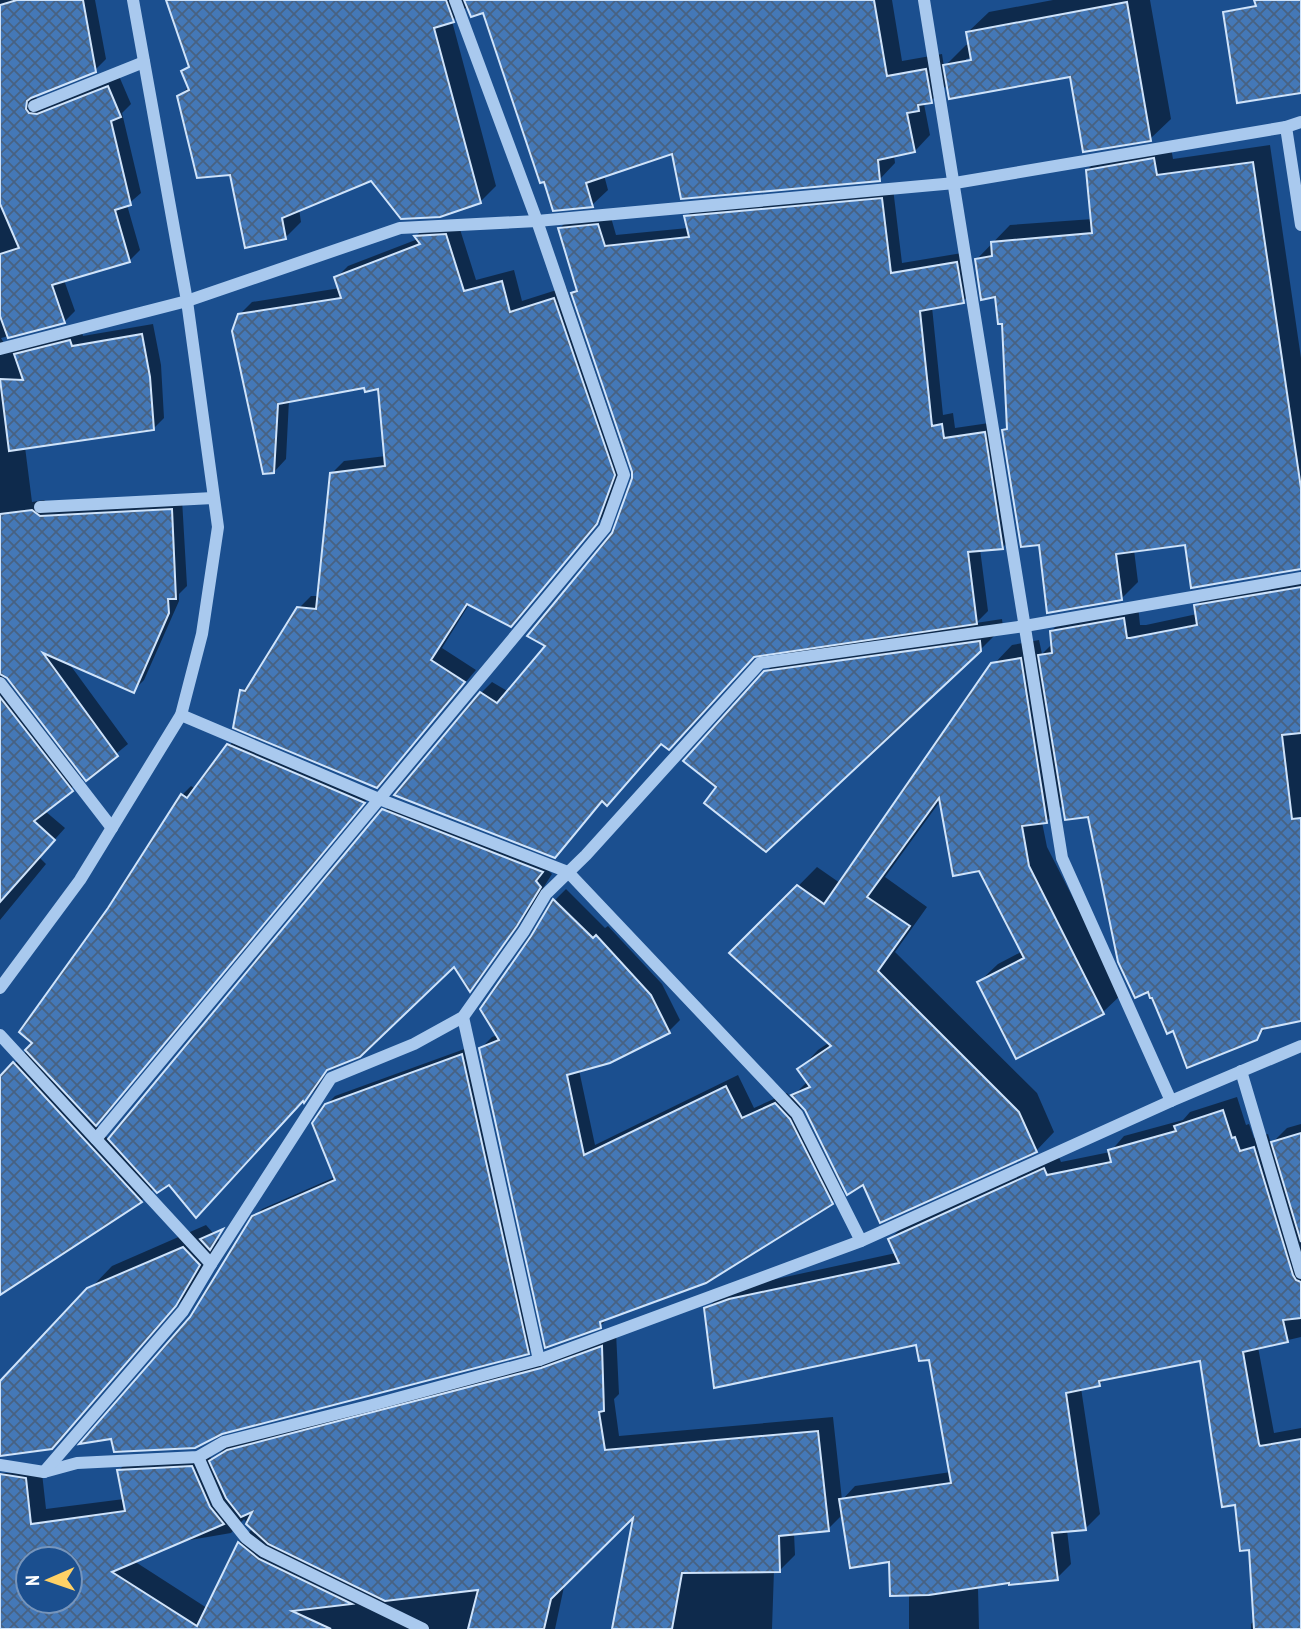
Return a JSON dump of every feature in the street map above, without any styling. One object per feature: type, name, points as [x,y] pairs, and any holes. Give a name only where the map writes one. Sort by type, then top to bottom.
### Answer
[{"type":"street","points":[[0,988],[80,880],[181,715],[202,634],[218,527],[187,301],[133,0]]},
{"type":"street","points":[[96,1139],[606,528],[624,475],[537,221],[455,0]]},
{"type":"street","points":[[924,0],[1062,858],[1171,1101]]},
{"type":"street","points":[[34,106],[144,62]]},
{"type":"street","points":[[0,349],[187,301],[400,228],[537,221],[955,183],[1286,127],[1301,122]]},
{"type":"street","points":[[1286,127],[1301,225]]},
{"type":"street","points":[[40,507],[213,498]]},
{"type":"street","points":[[44,1472],[183,1311],[331,1078],[414,1045],[463,1017],[524,931],[546,894],[760,663],[1025,626],[1301,579]]},
{"type":"street","points":[[0,683],[112,828]]},
{"type":"street","points":[[181,715],[379,799],[568,872],[797,1114],[861,1241]]},
{"type":"street","points":[[463,1017],[539,1360]]},
{"type":"street","points":[[0,1035],[211,1264]]},
{"type":"street","points":[[0,1465],[44,1472],[77,1463],[198,1457],[224,1441],[539,1360],[861,1241],[1171,1101],[1301,1046]]},
{"type":"street","points":[[1241,1070],[1301,1273]]},
{"type":"street","points":[[198,1457],[218,1503],[246,1538],[263,1551],[423,1629]]},
{"type":"building","points":[[17,0],[83,0],[96,72],[31,98],[27,101],[26,109],[29,113],[37,114],[108,86],[121,117],[111,121],[131,205],[115,210],[130,262],[52,285],[65,323],[8,338],[0,316],[0,254],[19,248],[0,204],[0,5]]},
{"type":"building","points":[[166,0],[446,0],[454,22],[434,28],[481,203],[440,217],[401,219],[371,181],[282,218],[286,239],[245,248],[230,175],[197,178],[177,96],[189,90],[181,71],[189,67]]},
{"type":"building","points":[[464,0],[874,0],[887,76],[926,69],[932,103],[918,105],[919,111],[907,113],[915,152],[878,160],[880,181],[681,199],[672,154],[586,183],[593,207],[553,211],[544,182],[540,183],[483,13],[471,17]]},
{"type":"building","points":[[1254,0],[1301,0],[1301,93],[1237,103],[1223,12],[1256,6]]},
{"type":"building","points":[[1127,2],[1151,141],[1083,152],[1070,77],[949,99],[943,65],[971,60],[966,32]]},
{"type":"building","points":[[1154,158],[1157,175],[1253,162],[1301,488],[1301,569],[1191,588],[1185,545],[1116,554],[1122,600],[1047,613],[1039,545],[1021,547],[1002,430],[1007,429],[1002,324],[998,324],[995,297],[981,300],[975,259],[992,256],[991,242],[1092,233],[1086,170]]},
{"type":"building","points":[[882,198],[891,273],[957,262],[964,303],[920,311],[932,426],[942,424],[944,438],[985,432],[1003,549],[968,552],[977,624],[754,657],[669,750],[661,744],[607,806],[602,801],[555,858],[394,795],[480,692],[497,703],[545,646],[527,636],[612,533],[632,478],[571,293],[577,291],[558,228],[598,224],[605,246],[689,237],[684,216]]},
{"type":"building","points":[[446,234],[464,291],[502,281],[510,312],[554,298],[615,475],[597,524],[511,627],[467,604],[431,660],[465,682],[377,788],[233,728],[240,690],[245,691],[297,607],[316,609],[330,473],[385,466],[378,389],[365,392],[364,388],[278,404],[274,473],[263,474],[232,331],[238,314],[341,298],[334,277],[420,244],[414,236]]},
{"type":"building","points":[[142,334],[150,377],[154,430],[9,451],[0,379],[23,380],[14,354],[70,340],[72,346]]},
{"type":"building","points":[[172,509],[176,599],[168,599],[169,613],[134,693],[43,653],[118,756],[86,781],[7,678],[0,674],[0,514],[32,510],[40,516]]},
{"type":"building","points":[[1301,587],[1301,733],[1282,735],[1292,819],[1301,818],[1301,1021],[1262,1029],[1257,1040],[1187,1068],[1173,1031],[1167,1034],[1152,998],[1148,992],[1135,998],[1118,962],[1088,817],[1065,820],[1038,655],[1052,653],[1050,631],[1124,618],[1127,638],[1130,638],[1197,625],[1194,605]]},
{"type":"building","points":[[980,641],[981,651],[766,852],[704,803],[716,787],[683,761],[764,671]]},
{"type":"building","points":[[1021,658],[1047,823],[1022,826],[1029,866],[1104,1014],[1016,1059],[977,982],[1024,958],[979,871],[953,876],[939,798],[867,897],[910,926],[878,971],[1019,1112],[1037,1152],[880,1223],[863,1185],[847,1195],[805,1110],[791,1095],[810,1087],[797,1069],[831,1046],[729,953],[797,885],[824,904],[991,663]]},
{"type":"building","points":[[0,697],[73,791],[34,821],[55,840],[0,902]]},
{"type":"building","points":[[227,744],[365,803],[96,1126],[25,1050],[32,1043],[19,1032],[108,908],[181,794],[187,798]]},
{"type":"building","points":[[382,809],[543,872],[536,881],[541,887],[470,992],[454,967],[360,1057],[327,1070],[304,1103],[303,1101],[196,1218],[169,1185],[157,1193],[108,1139]]},
{"type":"building","points":[[553,899],[593,938],[596,935],[651,995],[670,1033],[610,1063],[567,1075],[584,1155],[726,1086],[742,1118],[775,1103],[790,1119],[833,1204],[706,1283],[600,1322],[601,1328],[545,1348],[479,1048],[499,1040],[480,1009],[531,936]]},
{"type":"building","points":[[462,1054],[529,1354],[222,1434],[195,1448],[114,1452],[111,1439],[79,1444],[190,1317],[252,1216],[335,1180],[312,1123],[325,1104]]},
{"type":"building","points":[[13,1062],[142,1202],[0,1295],[0,1076]]},
{"type":"building","points":[[1223,1110],[1232,1138],[1235,1137],[1240,1151],[1254,1147],[1293,1275],[1301,1282],[1301,1318],[1283,1320],[1288,1342],[1243,1352],[1260,1446],[1301,1439],[1301,1629],[1254,1629],[1249,1550],[1240,1551],[1235,1505],[1222,1507],[1200,1361],[1099,1381],[1100,1386],[1066,1393],[1086,1530],[1052,1533],[1058,1580],[1009,1583],[929,1595],[890,1596],[889,1562],[850,1568],[839,1499],[951,1483],[929,1360],[919,1361],[916,1345],[714,1388],[704,1308],[729,1299],[899,1263],[888,1239],[1044,1168],[1047,1175],[1111,1162],[1108,1150],[1176,1131],[1174,1126]]},
{"type":"building","points":[[1301,1133],[1301,1242],[1271,1142]]},
{"type":"building","points":[[223,1229],[210,1250],[200,1239]]},
{"type":"building","points":[[183,1247],[200,1265],[176,1306],[52,1449],[0,1456],[0,1381],[87,1288]]},
{"type":"building","points":[[602,1346],[604,1411],[599,1412],[605,1450],[818,1431],[829,1531],[779,1536],[780,1572],[682,1573],[672,1629],[612,1629],[633,1518],[551,1599],[544,1629],[468,1629],[478,1590],[385,1601],[268,1544],[246,1524],[252,1512],[241,1517],[226,1498],[209,1461],[227,1450],[541,1368]]},
{"type":"building","points":[[192,1466],[210,1507],[224,1524],[112,1572],[197,1626],[238,1542],[259,1559],[352,1604],[292,1611],[331,1629],[0,1629],[0,1474],[26,1478],[31,1524],[125,1511],[117,1470]]}]
